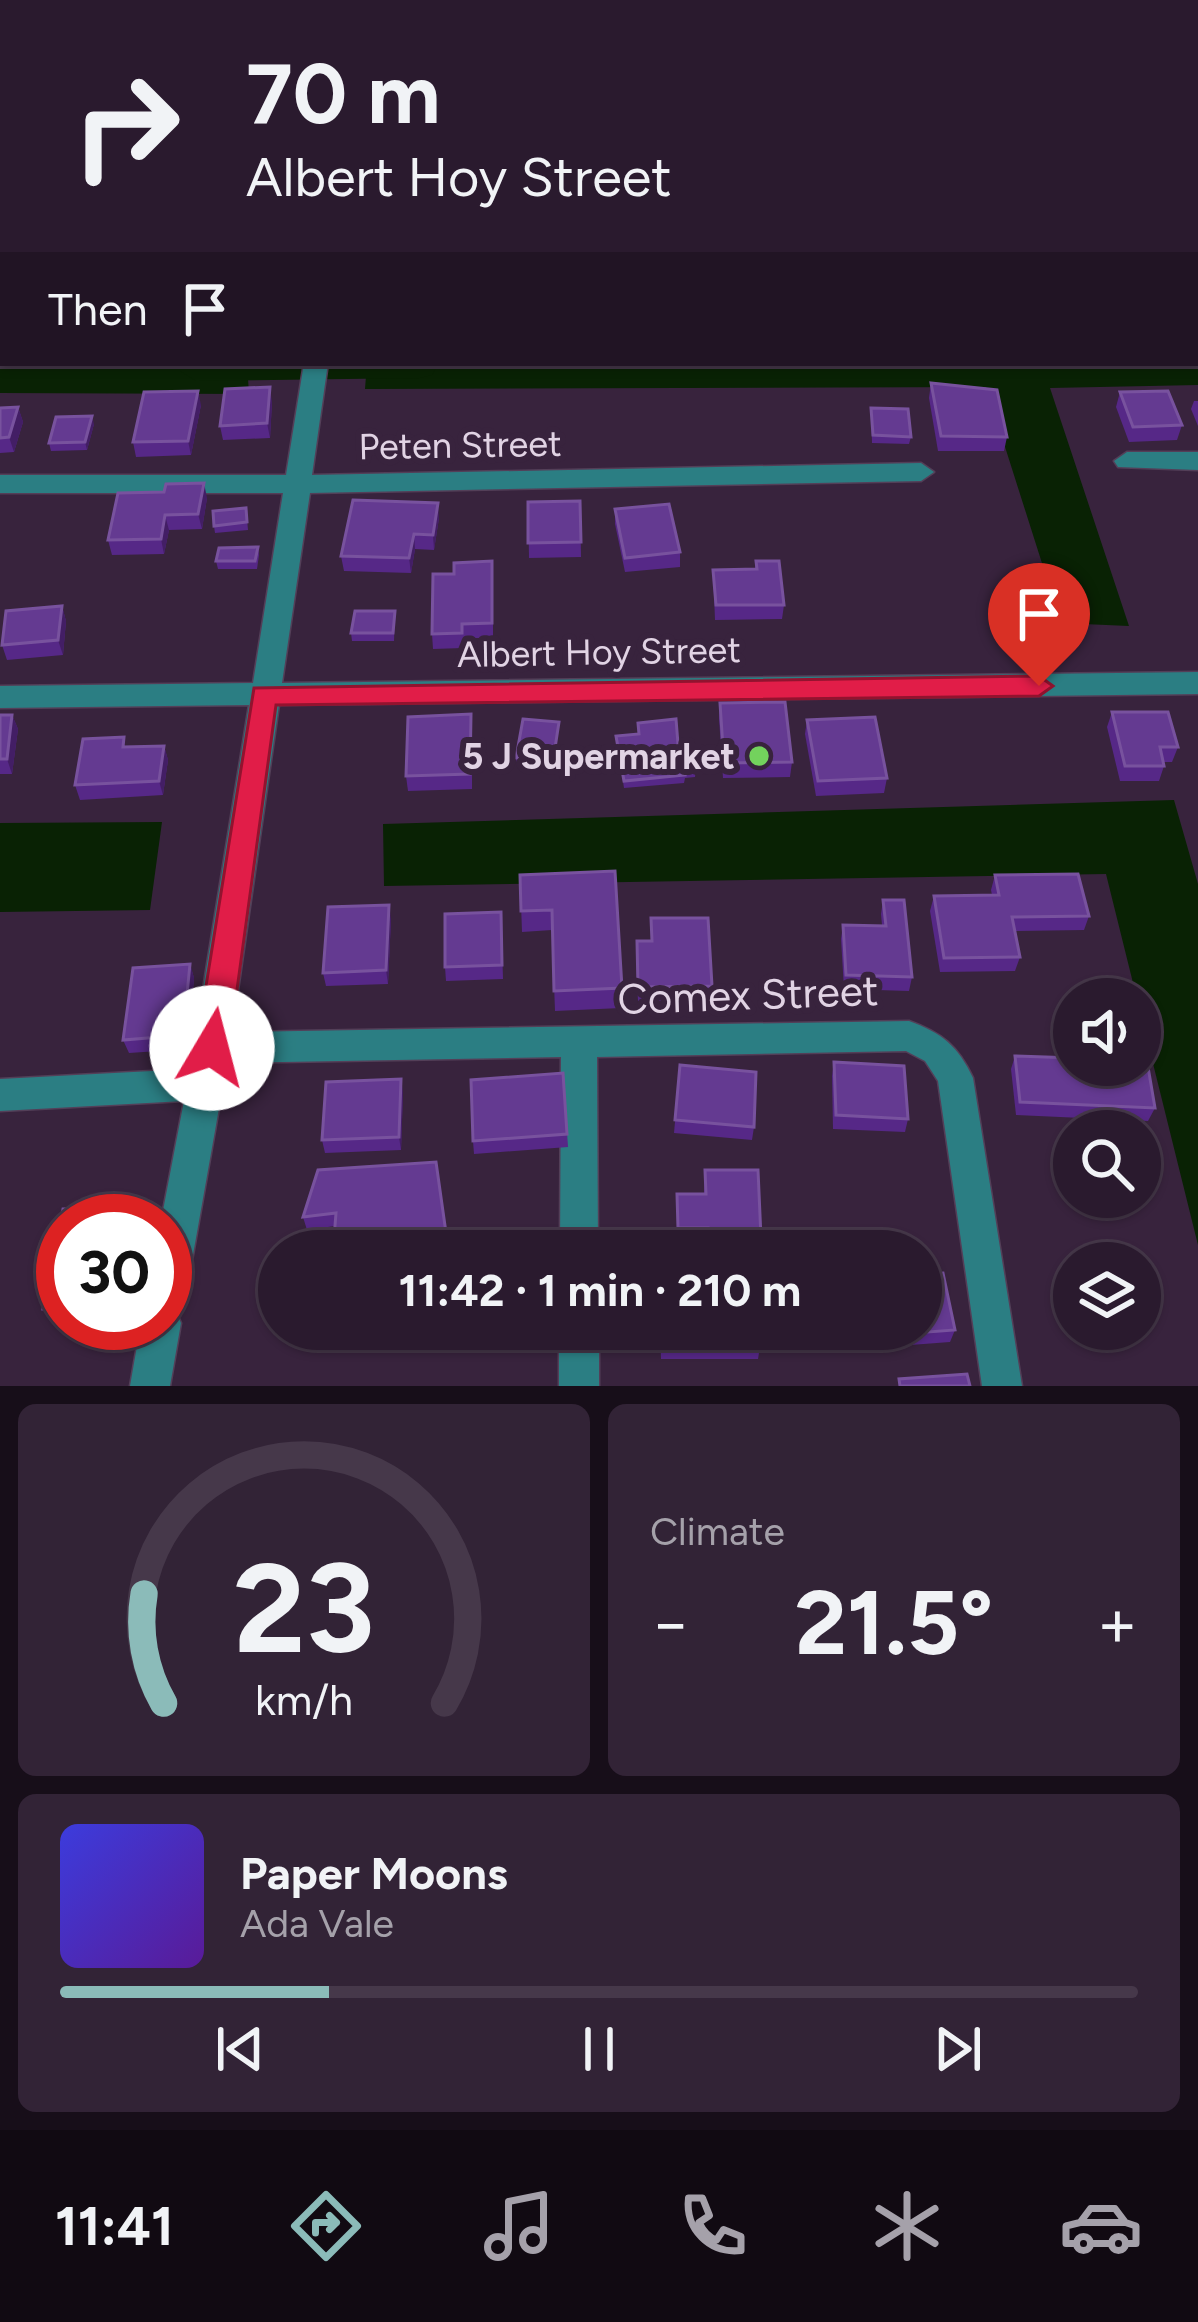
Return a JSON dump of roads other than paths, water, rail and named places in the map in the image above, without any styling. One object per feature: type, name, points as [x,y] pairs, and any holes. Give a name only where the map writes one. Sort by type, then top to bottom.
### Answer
[{"type":"street","points":[[184,1194],[314,375]]},
{"type":"street","points":[[1127,461],[1198,461]]},
{"type":"street","name":"Peten Street","points":[[0,484],[297,484],[921,472]]},
{"type":"street","name":"Albert Hoy Street","points":[[0,697],[1198,683]]},
{"type":"street","name":"Comex Street","points":[[0,1095],[207,1066],[580,1045],[909,1036],[938,1050],[955,1078],[1002,1386]]},
{"type":"street","points":[[579,1230],[580,1045]]},
{"type":"street","points":[[150,1386],[156,1350]]},
{"type":"street","points":[[579,1350],[579,1386]]},
{"type":"waterway","points":[[196,371],[420,368]]},
{"type":"place","name":"5 J Supermarket","points":[[759,756]]}]
